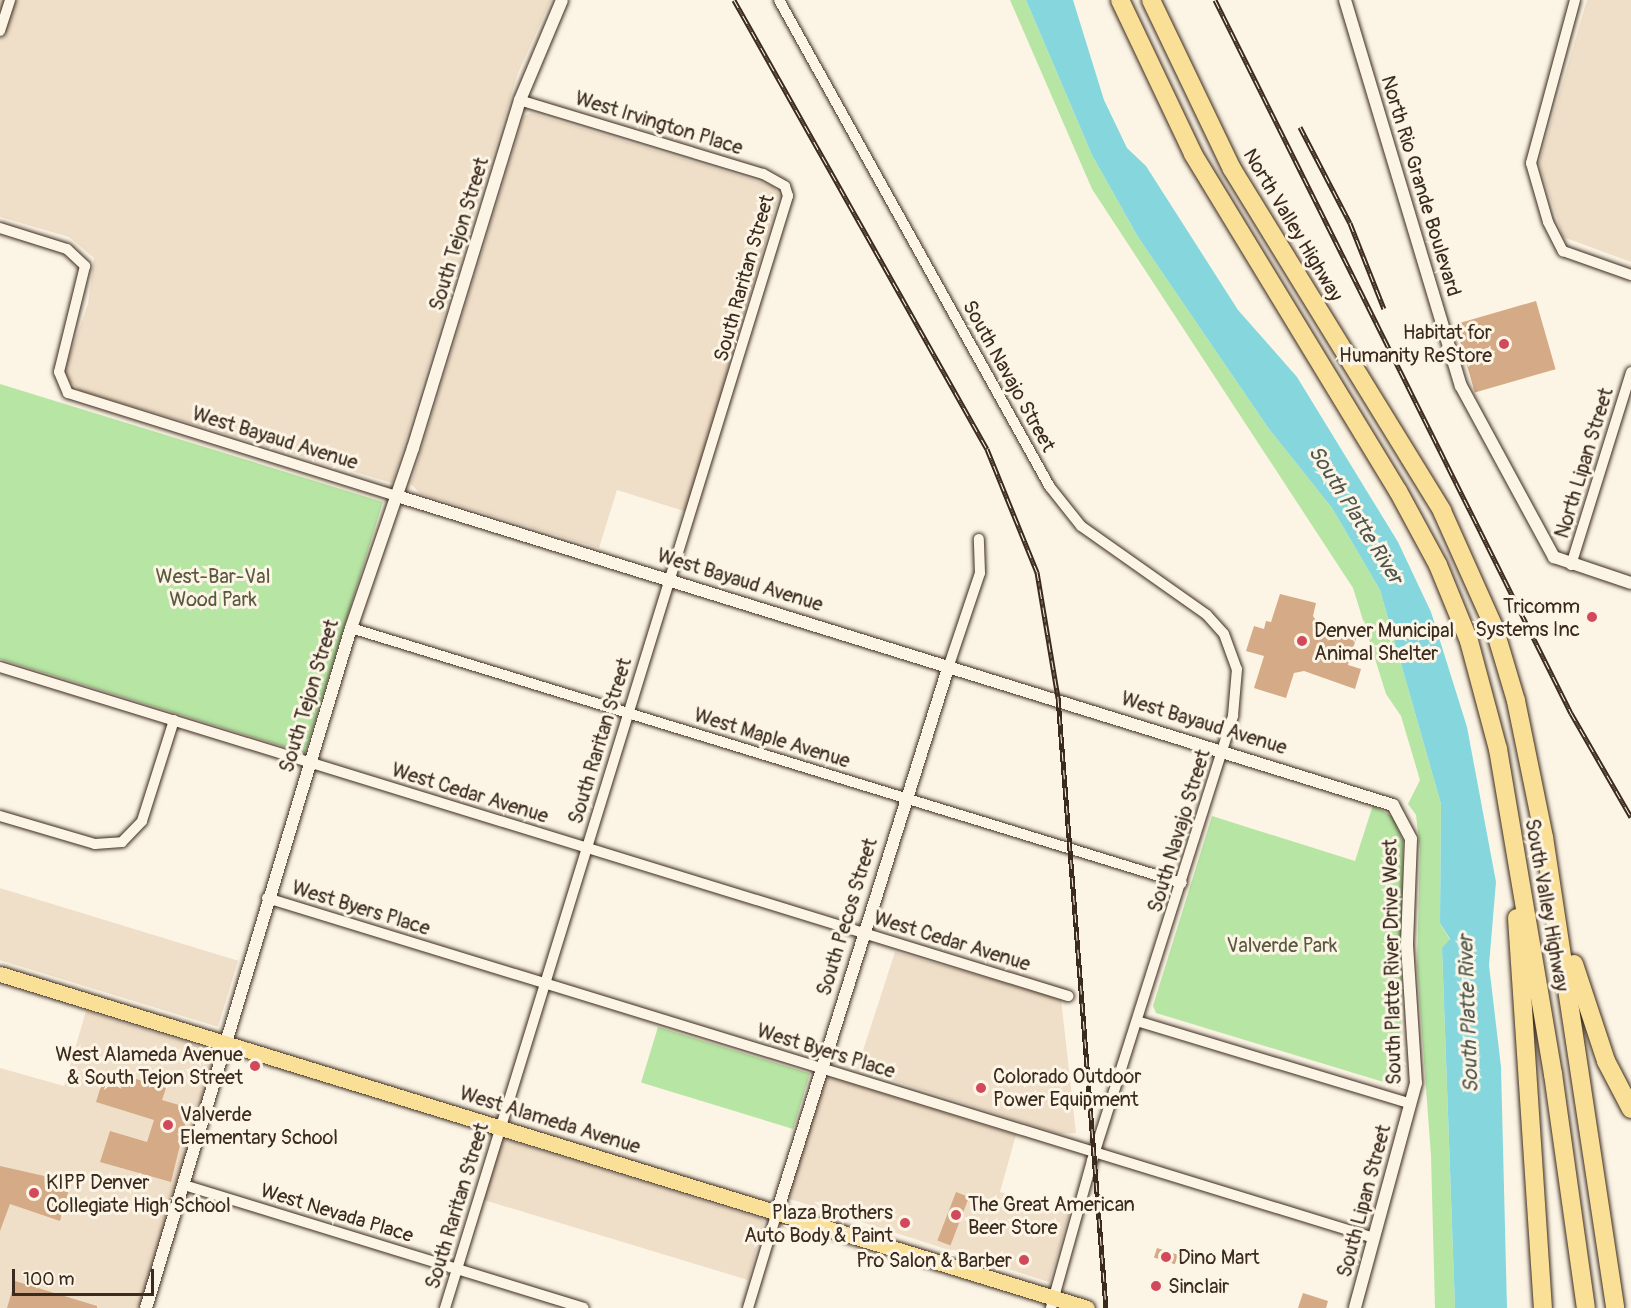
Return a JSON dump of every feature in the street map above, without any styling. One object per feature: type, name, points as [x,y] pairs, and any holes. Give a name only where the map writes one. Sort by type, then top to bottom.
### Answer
[{"type":"highway","name":"South Valley Highway","points":[[1120,0],[1205,176],[1416,523],[1472,651],[1508,809],[1574,1213],[1584,1308]]},
{"type":"highway","name":"North Valley Highway","points":[[1151,0],[1228,161],[1450,526]]},
{"type":"highway","name":"South Valley Highway","points":[[1450,526],[1507,669],[1551,873],[1615,1308]]},
{"type":"highway","points":[[1508,809],[1543,1308]]},
{"type":"highway","points":[[1551,873],[1584,1003],[1606,1061],[1631,1109]]},
{"type":"highway","points":[[1606,1061],[1631,1081]]},
{"type":"highway","points":[[1601,1209],[1623,1308]]},
{"type":"main road","name":"West Alameda Avenue","points":[[0,974],[777,1212],[1053,1303],[1087,1308]]},
{"type":"street","points":[[0,31],[10,0]]},
{"type":"street","name":"South Tejon Street","points":[[146,1308],[267,898],[351,628],[397,496],[520,99],[562,0]]},
{"type":"street","name":"South Navajo Street","points":[[779,0],[1050,487],[1081,526],[1199,609],[1224,634],[1238,684],[1223,749],[1140,1022],[1095,1152],[1053,1303]]},
{"type":"street","name":"North Rio Grande Boulevard","points":[[1345,0],[1461,386],[1554,557],[1571,565]]},
{"type":"street","points":[[1575,0],[1531,162],[1548,222],[1563,251],[1631,275]]},
{"type":"street","name":"West Irvington Place","points":[[520,99],[764,174],[785,186]]},
{"type":"street","name":"South Raritan Street","points":[[445,1308],[585,847],[786,208],[785,186]]},
{"type":"street","name":"West Bayaud Avenue","points":[[0,228],[67,249],[85,266],[61,384],[82,401],[1380,797],[1405,819]]},
{"type":"street","name":"North Lipan Street","points":[[1571,565],[1631,372]]},
{"type":"street","name":"South Pecos Street","points":[[748,1308],[862,932],[980,573],[979,539]]},
{"type":"street","points":[[1571,565],[1631,583]]},
{"type":"street","name":"West Maple Avenue","points":[[351,628],[1182,883]]},
{"type":"street","name":"West Cedar Avenue","points":[[0,667],[1068,996]]},
{"type":"street","points":[[0,816],[95,844],[130,838],[146,811],[174,720]]},
{"type":"street","name":"South Platte River Drive West","points":[[1405,819],[1411,839],[1407,945],[1416,1083],[1411,1104]]},
{"type":"street","name":"West Byers Place","points":[[267,898],[1374,1238]]},
{"type":"street","points":[[1140,1022],[1411,1104]]},
{"type":"street","name":"South Lipan Street","points":[[1354,1308],[1411,1104]]},
{"type":"street","name":"West Nevada Place","points":[[183,1185],[583,1308]]},
{"type":"shaded area","points":[[0,0],[551,0],[518,73],[392,483],[81,391],[69,381],[65,369],[88,304],[94,258],[69,237],[0,217]]},
{"type":"shaded area","points":[[1587,0],[1631,0],[1631,262],[1563,237],[1539,163]]},
{"type":"shaded area","points":[[531,113],[773,186],[779,194],[687,512],[617,490],[599,548],[421,494],[411,484],[524,116]]},
{"type":"shaded area","points":[[0,888],[238,961],[218,1027],[0,960]]},
{"type":"shaded area","points":[[895,952],[1061,999],[1076,1133],[1060,1134],[857,1069]]},
{"type":"shaded area","points":[[86,1011],[214,1051],[214,1062],[139,1308],[0,1308],[0,1068],[64,1086]]},
{"type":"shaded area","points":[[830,1077],[1016,1135],[1000,1192],[1069,1214],[1049,1282],[790,1199],[787,1191],[824,1081]]},
{"type":"shaded area","points":[[507,1140],[759,1218],[764,1221],[748,1280],[484,1200],[501,1142]]},
{"type":"green space","points":[[1010,0],[1026,0],[1092,155],[1138,237],[1269,429],[1332,508],[1380,590],[1441,804],[1440,923],[1450,940],[1442,949],[1455,1308],[1435,1308],[1431,1156],[1417,965],[1420,850],[1416,815],[1408,804],[1420,780],[1401,716],[1386,694],[1353,588],[1092,189]]},
{"type":"green space","name":"West-Bar-Val Wood Park","points":[[0,384],[383,502],[305,753],[0,659]]},
{"type":"green space","name":"Valverde Park","points":[[1373,805],[1393,817],[1403,840],[1400,1087],[1156,1013],[1153,1006],[1212,816],[1355,861]]},
{"type":"green space","points":[[658,1027],[810,1073],[793,1129],[641,1082]]},
{"type":"water","name":"South Platte River","points":[[1026,0],[1073,0],[1104,100],[1127,148],[1146,166],[1238,310],[1297,377],[1398,542],[1431,612],[1467,727],[1496,882],[1489,965],[1501,1067],[1507,1308],[1455,1308],[1442,948],[1450,939],[1440,923],[1441,804],[1380,590],[1332,508],[1269,429],[1138,237],[1092,155]]},
{"type":"building","name":"Habitat for Humanity ReStore","points":[[1536,301],[1556,369],[1475,392],[1455,324]]},
{"type":"building","name":"Denver Municipal Animal Shelter","points":[[1280,594],[1316,603],[1313,616],[1317,622],[1358,632],[1348,665],[1361,669],[1355,689],[1304,671],[1294,673],[1286,698],[1254,688],[1264,656],[1246,651],[1254,626],[1264,629],[1266,621],[1271,622]]},
{"type":"building","name":"Valverde Elementary School","points":[[106,1070],[166,1088],[162,1100],[189,1108],[171,1182],[100,1162],[110,1131],[147,1142],[154,1120],[96,1102]]},
{"type":"building","name":"KIPP Denver Collegiate High School","points":[[0,1166],[71,1182],[60,1221],[10,1204],[0,1231]]},
{"type":"building","name":"The Great American Beer Store","points":[[956,1192],[969,1197],[950,1246],[937,1241]]},
{"type":"building","name":"Dino Mart","points":[[1157,1248],[1178,1255],[1175,1264],[1154,1258]]},
{"type":"building","points":[[15,1281],[97,1306],[97,1308],[7,1308]]},
{"type":"building","points":[[1303,1293],[1328,1301],[1326,1308],[1298,1308]]},
{"type":"railway","points":[[734,0],[987,449],[1037,572],[1058,698],[1106,1308]]},
{"type":"railway","points":[[1215,0],[1571,713],[1631,817]]},
{"type":"railway","points":[[1300,127],[1350,223],[1384,309]]},
{"type":"place","name":"Habitat for Humanity ReStore","points":[[1504,344]]},
{"type":"place","name":"Tricomm Systems Inc","points":[[1592,617]]},
{"type":"place","name":"Denver Municipal Animal Shelter","points":[[1302,641]]},
{"type":"place","name":"West Alameda Avenue & South Tejon Street","points":[[255,1066]]},
{"type":"place","name":"Colorado Outdoor Power Equipment","points":[[981,1088]]},
{"type":"place","name":"Valverde Elementary School","points":[[168,1125]]},
{"type":"place","name":"KIPP Denver Collegiate High School","points":[[34,1193]]},
{"type":"place","name":"The Great American Beer Store","points":[[956,1215]]},
{"type":"place","name":"Plaza Brothers Auto Body & Paint","points":[[905,1223]]},
{"type":"place","name":"Dino Mart","points":[[1166,1257]]},
{"type":"place","name":"Pro Salon & Barber","points":[[1024,1260]]},
{"type":"place","name":"Sinclair","points":[[1156,1286]]}]
